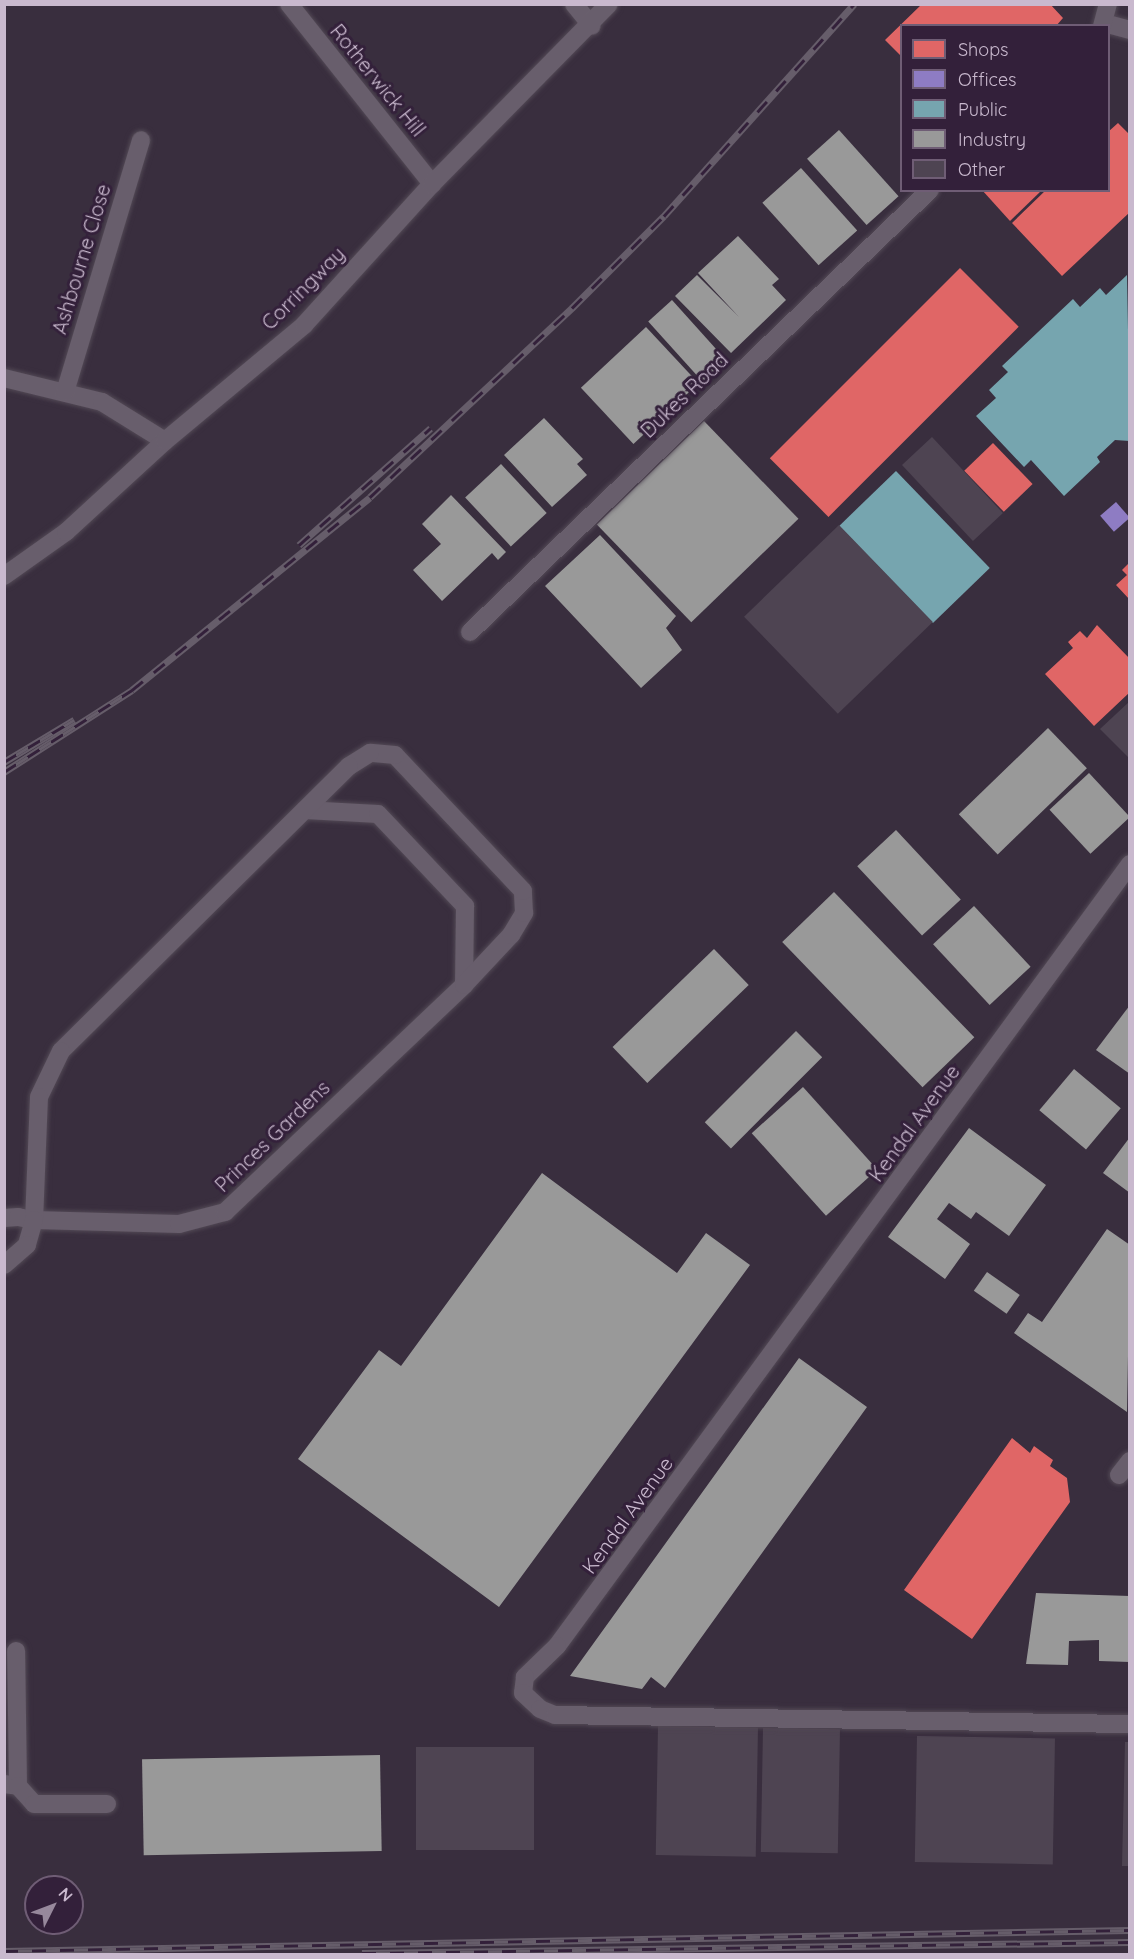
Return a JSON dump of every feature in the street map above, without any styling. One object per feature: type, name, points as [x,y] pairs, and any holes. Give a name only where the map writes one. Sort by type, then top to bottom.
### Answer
[{"type":"street","name":"Rotherwick Hill","points":[[289,4],[432,183]]},
{"type":"street","points":[[574,4],[592,26]]},
{"type":"street","name":"Corringway","points":[[4,576],[66,532],[165,441],[304,325],[432,183],[592,26],[609,4]]},
{"type":"street","points":[[1103,24],[1108,4]]},
{"type":"street","points":[[1110,26],[1130,30]]},
{"type":"street","name":"Ashbourne Close","points":[[64,392],[141,140]]},
{"type":"street","name":"Dukes Road","points":[[470,632],[928,192]]},
{"type":"street","points":[[4,378],[102,402],[165,441]]},
{"type":"street","name":"Princes Gardens","points":[[4,1265],[27,1245],[15,1221],[39,1097],[61,1051],[349,766],[370,753],[395,754],[523,891],[524,913],[515,928],[464,985],[225,1212],[178,1224],[15,1221]]},
{"type":"street","points":[[305,810],[378,814],[465,906],[464,985]]},
{"type":"street","name":"Kendal Avenue","points":[[1130,864],[557,1647],[525,1677],[523,1693],[540,1710],[555,1714],[1130,1724]]},
{"type":"street","points":[[16,1651],[17,1710],[11,1785],[34,1804],[106,1804]]},
{"type":"building: Shops","points":[[922,4],[1050,4],[1063,18],[1058,24],[901,24]]},
{"type":"building: Shops","points":[[900,25],[900,55],[885,40]]},
{"type":"building: Shops","points":[[1118,123],[1130,135],[1130,212],[1062,276],[1012,223],[1044,192],[1110,192],[1110,130]]},
{"type":"building: Shops","points":[[984,192],[1040,192],[1010,221]]},
{"type":"building: Shops","points":[[960,268],[1019,327],[828,517],[770,458]]},
{"type":"building: Shops","points":[[993,443],[1033,484],[1004,512],[964,471]]},
{"type":"building: Shops","points":[[1130,562],[1130,600],[1116,585],[1127,575],[1122,570]]},
{"type":"building: Shops","points":[[1097,625],[1130,659],[1130,692],[1094,726],[1045,674],[1073,648],[1068,642],[1080,631],[1087,638]]},
{"type":"building: Shops","points":[[1012,1438],[1030,1453],[1034,1446],[1053,1460],[1050,1466],[1067,1478],[1070,1502],[972,1639],[904,1590]]},
{"type":"building: Offices","points":[[1116,502],[1130,518],[1114,532],[1100,516]]},
{"type":"building: Public","points":[[1127,275],[1130,441],[1115,440],[1097,457],[1100,462],[1064,496],[1031,460],[1024,467],[976,416],[996,398],[989,390],[1008,372],[1002,366],[1073,299],[1080,307],[1100,288],[1106,295]]},
{"type":"building: Public","points":[[896,471],[990,568],[933,623],[839,526]]},
{"type":"building: Industry","points":[[839,130],[899,196],[867,225],[807,159]]},
{"type":"building: Industry","points":[[801,168],[857,230],[819,265],[762,203]]},
{"type":"building: Industry","points":[[738,236],[779,279],[772,285],[786,300],[731,353],[675,296],[697,275],[739,317],[698,273]]},
{"type":"building: Industry","points":[[672,300],[726,360],[702,382],[648,321]]},
{"type":"building: Industry","points":[[646,327],[699,383],[633,444],[581,388]]},
{"type":"building: Industry","points":[[544,418],[583,459],[577,464],[587,475],[552,507],[504,455]]},
{"type":"building: Industry","points":[[704,421],[798,519],[691,622],[597,525]]},
{"type":"building: Industry","points":[[501,464],[547,513],[511,546],[465,497]]},
{"type":"building: Industry","points":[[451,495],[506,552],[498,560],[492,553],[442,601],[413,570],[441,544],[422,524]]},
{"type":"building: Industry","points":[[600,535],[676,616],[666,628],[682,650],[641,688],[545,586]]},
{"type":"building: Industry","points":[[1048,728],[1087,768],[998,854],[959,814]]},
{"type":"building: Industry","points":[[1089,773],[1130,817],[1090,854],[1050,810]]},
{"type":"building: Industry","points":[[896,830],[961,899],[922,936],[857,866]]},
{"type":"building: Industry","points":[[834,892],[974,1037],[923,1087],[782,942]]},
{"type":"building: Industry","points":[[974,906],[1031,967],[990,1005],[933,944]]},
{"type":"building: Industry","points":[[714,949],[749,985],[647,1083],[613,1047]]},
{"type":"building: Industry","points":[[1130,1005],[1130,1074],[1096,1050]]},
{"type":"building: Industry","points":[[796,1031],[822,1057],[731,1148],[705,1122]]},
{"type":"building: Industry","points":[[1074,1069],[1121,1108],[1086,1150],[1039,1110]]},
{"type":"building: Industry","points":[[803,1087],[877,1169],[826,1216],[752,1133]]},
{"type":"building: Industry","points":[[969,1128],[1046,1185],[1009,1236],[976,1212],[971,1219],[949,1203],[937,1219],[970,1244],[945,1279],[888,1237]]},
{"type":"building: Industry","points":[[1130,1137],[1130,1193],[1103,1173]]},
{"type":"building: Industry","points":[[542,1173],[677,1273],[706,1233],[750,1265],[499,1607],[298,1459],[379,1350],[401,1366]]},
{"type":"building: Industry","points":[[1107,1229],[1130,1245],[1127,1412],[1014,1333],[1028,1313],[1042,1322]]},
{"type":"building: Industry","points":[[987,1272],[1020,1295],[1007,1314],[974,1291]]},
{"type":"building: Industry","points":[[799,1358],[867,1407],[665,1688],[651,1677],[642,1689],[570,1676]]},
{"type":"building: Industry","points":[[1036,1593],[1130,1596],[1130,1662],[1099,1661],[1099,1640],[1069,1641],[1068,1665],[1026,1664]]},
{"type":"building: Industry","points":[[380,1755],[382,1851],[144,1855],[142,1759]]},
{"type":"building: Other","points":[[932,437],[1003,513],[973,541],[902,465]]},
{"type":"building: Other","points":[[839,525],[933,622],[838,714],[744,617]]},
{"type":"building: Other","points":[[1130,701],[1130,759],[1100,729]]},
{"type":"building: Other","points":[[658,1726],[758,1728],[756,1857],[656,1855]]},
{"type":"building: Other","points":[[763,1728],[840,1729],[838,1853],[761,1852]]},
{"type":"building: Other","points":[[917,1736],[1055,1738],[1053,1864],[915,1862]]},
{"type":"building: Other","points":[[1125,1742],[1130,1742],[1130,1866],[1122,1866]]},
{"type":"building: Other","points":[[416,1747],[534,1747],[534,1850],[416,1850]]},
{"type":"railway","points":[[4,772],[132,690],[370,497],[572,308],[664,216],[854,4]]},
{"type":"railway","points":[[299,545],[431,428]]},
{"type":"railway","points":[[4,762],[74,720]]},
{"type":"railway","points":[[4,1951],[1130,1930]]},
{"type":"railway","points":[[362,1953],[1130,1942]]}]
